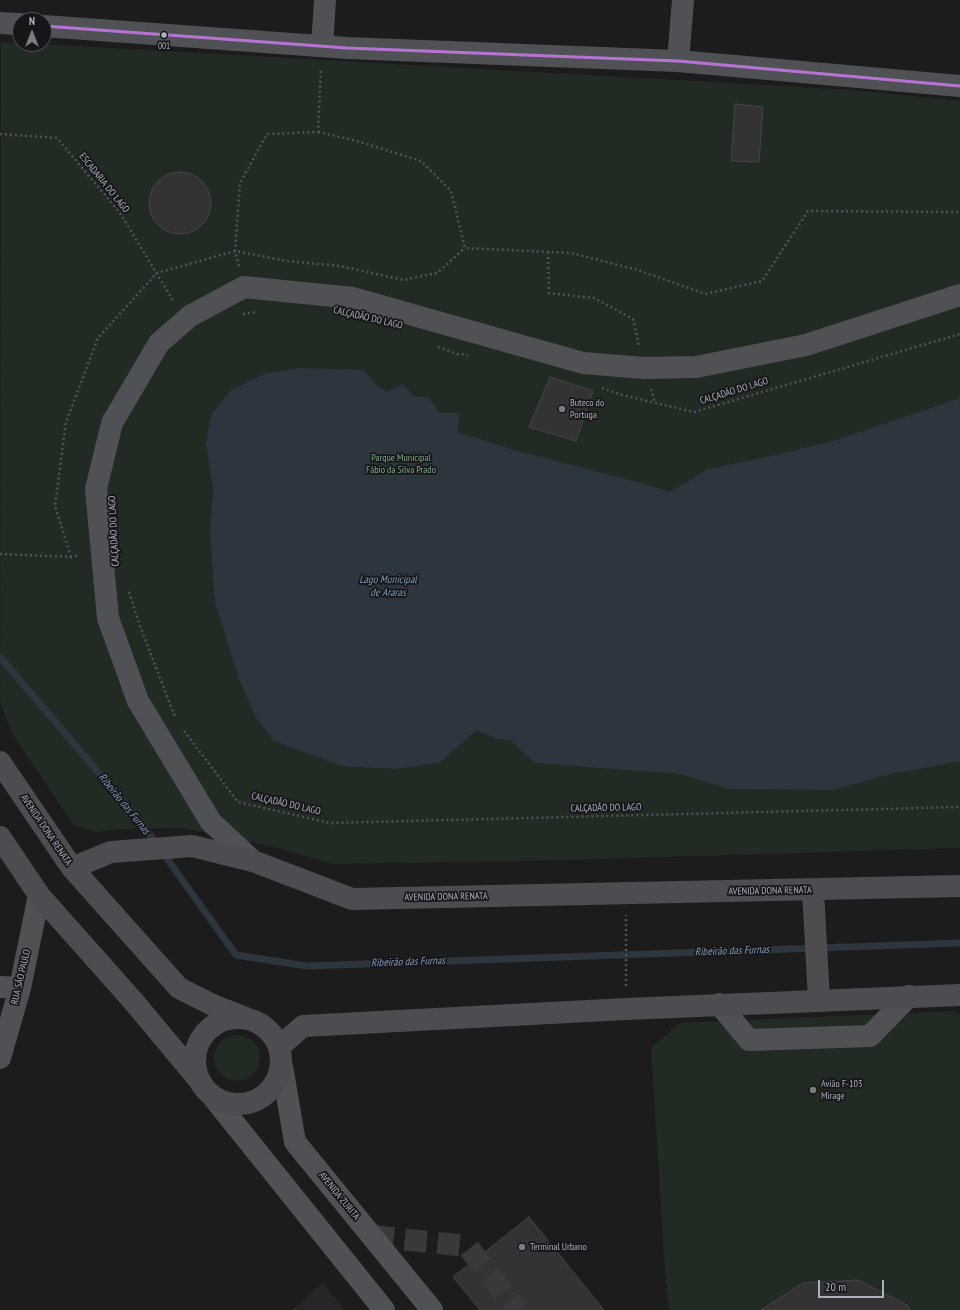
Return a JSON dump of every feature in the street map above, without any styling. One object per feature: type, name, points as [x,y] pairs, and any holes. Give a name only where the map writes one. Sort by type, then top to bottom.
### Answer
[{"type":"main road","name":"AVENIDA DONA RENATA","points":[[0,762],[72,868],[111,852],[192,846],[253,861],[352,899],[960,886]]},
{"type":"main road","points":[[0,837],[38,895],[134,1002],[213,1097],[227,1103],[242,1104],[256,1101],[269,1092],[278,1080],[281,1056],[274,1036],[267,1028],[257,1021],[215,1006],[179,988],[72,868]]},
{"type":"main road","points":[[814,890],[819,1000]]},
{"type":"main road","points":[[281,1056],[303,1026],[719,1004],[960,994]]},
{"type":"main road","points":[[199,1080],[195,1067],[195,1053],[199,1040],[208,1029],[219,1022],[232,1018],[246,1018]]},
{"type":"street","points":[[322,46],[325,0]]},
{"type":"street","points":[[678,61],[683,0]]},
{"type":"street","points":[[0,23],[12,24]]},
{"type":"street","points":[[52,27],[322,46],[678,61],[960,86]]},
{"type":"street","points":[[253,861],[211,822],[138,701],[108,618],[96,490],[112,423],[159,343],[185,320],[244,287],[353,298],[583,362],[644,368],[696,366],[806,345],[960,295]]},
{"type":"street","name":"RUA SÃO PAULO","points":[[0,1058],[10,987],[38,895]]},
{"type":"street","points":[[719,1004],[749,1040],[870,1036],[909,996]]},
{"type":"street","name":"AVENIDA ZURITA","points":[[281,1056],[295,1142],[432,1310]]},
{"type":"street","points":[[213,1097],[384,1310]]},
{"type":"path","points":[[318,132],[322,46]]},
{"type":"path","points":[[251,313],[235,251],[240,183],[267,134],[318,132],[357,141],[421,161],[451,192],[465,248]]},
{"type":"path","name":"ESCADARIA DO LAGO","points":[[0,134],[57,138],[120,213],[185,320]]},
{"type":"path","points":[[71,557],[55,506],[66,422],[98,338],[157,273],[235,251],[286,261],[340,266],[403,280],[437,273],[465,248],[571,254],[638,270],[705,294],[762,281],[808,211],[960,212]]},
{"type":"path","points":[[548,252],[549,293],[594,298],[633,319],[644,368],[655,402]]},
{"type":"path","points":[[238,315],[258,312]]},
{"type":"path","name":"CALÇADÃO DO LAGO","points":[[600,388],[622,395],[694,412],[960,334]]},
{"type":"path","points":[[436,346],[457,354],[471,355]]},
{"type":"path","points":[[0,554],[71,557],[102,550]]},
{"type":"path","points":[[129,591],[140,626],[177,722]]},
{"type":"path","name":"CALÇADÃO DO LAGO","points":[[182,728],[238,802],[330,823],[960,807]]},
{"type":"path","points":[[626,929],[626,985]]},
{"type":"shaded area","points":[[323,1282],[344,1310],[292,1310]]},
{"type":"green space","name":"Parque Municipal Fábio da Silva Prado","points":[[1,42],[12,43],[12,52],[52,52],[52,45],[853,90],[960,101],[960,848],[570,860],[332,864],[282,849],[184,828],[123,829],[95,832],[73,824],[12,734],[0,702]]},
{"type":"green space","points":[[955,1011],[960,1016],[960,1310],[669,1310],[665,1272],[651,1048],[680,1023]]},
{"type":"green space","points":[[232,1035],[242,1035],[250,1039],[256,1045],[260,1053],[260,1063],[256,1071],[250,1077],[242,1081],[232,1081],[224,1077],[218,1071],[214,1063],[214,1053],[218,1045],[224,1039]]},
{"type":"water","name":"Lago Municipal de Araras","points":[[299,368],[364,370],[376,385],[387,392],[403,384],[414,397],[429,397],[439,413],[459,413],[458,432],[510,449],[670,492],[708,469],[833,441],[960,398],[960,761],[892,774],[832,790],[729,789],[681,774],[535,763],[510,740],[496,739],[477,730],[439,763],[395,769],[342,766],[274,741],[255,716],[239,679],[215,602],[210,534],[213,489],[206,443],[211,415],[231,390],[264,374]]},
{"type":"building","points":[[735,104],[763,107],[759,162],[731,161]]},
{"type":"building","points":[[180,172],[192,175],[202,181],[208,191],[211,203],[208,215],[202,225],[192,231],[180,234],[168,231],[158,225],[152,215],[149,203],[152,191],[158,181],[168,175]]},
{"type":"building","name":"Buteco do Portuga","points":[[550,377],[593,391],[576,441],[529,427]]},
{"type":"building","name":"Terminal Urbano","points":[[529,1217],[604,1310],[480,1310],[453,1277]]},
{"type":"building","points":[[858,1280],[907,1305],[910,1310],[761,1310],[803,1283]]},
{"type":"waterway","name":"Ribeirão das Furnas","points":[[0,657],[140,821],[236,955],[307,966],[960,943]]},
{"type":"tunnel","points":[[372,1236],[467,1246],[518,1310]]},
{"type":"transit line","points":[[52,27],[347,48],[678,61],[960,86]]},
{"type":"place","name":"001","points":[[164,35]]},
{"type":"place","name":"Buteco do Portuga","points":[[562,409]]},
{"type":"place","name":"Avião F-103 Mirage","points":[[813,1090]]},
{"type":"place","name":"Terminal Urbano","points":[[522,1247]]}]
